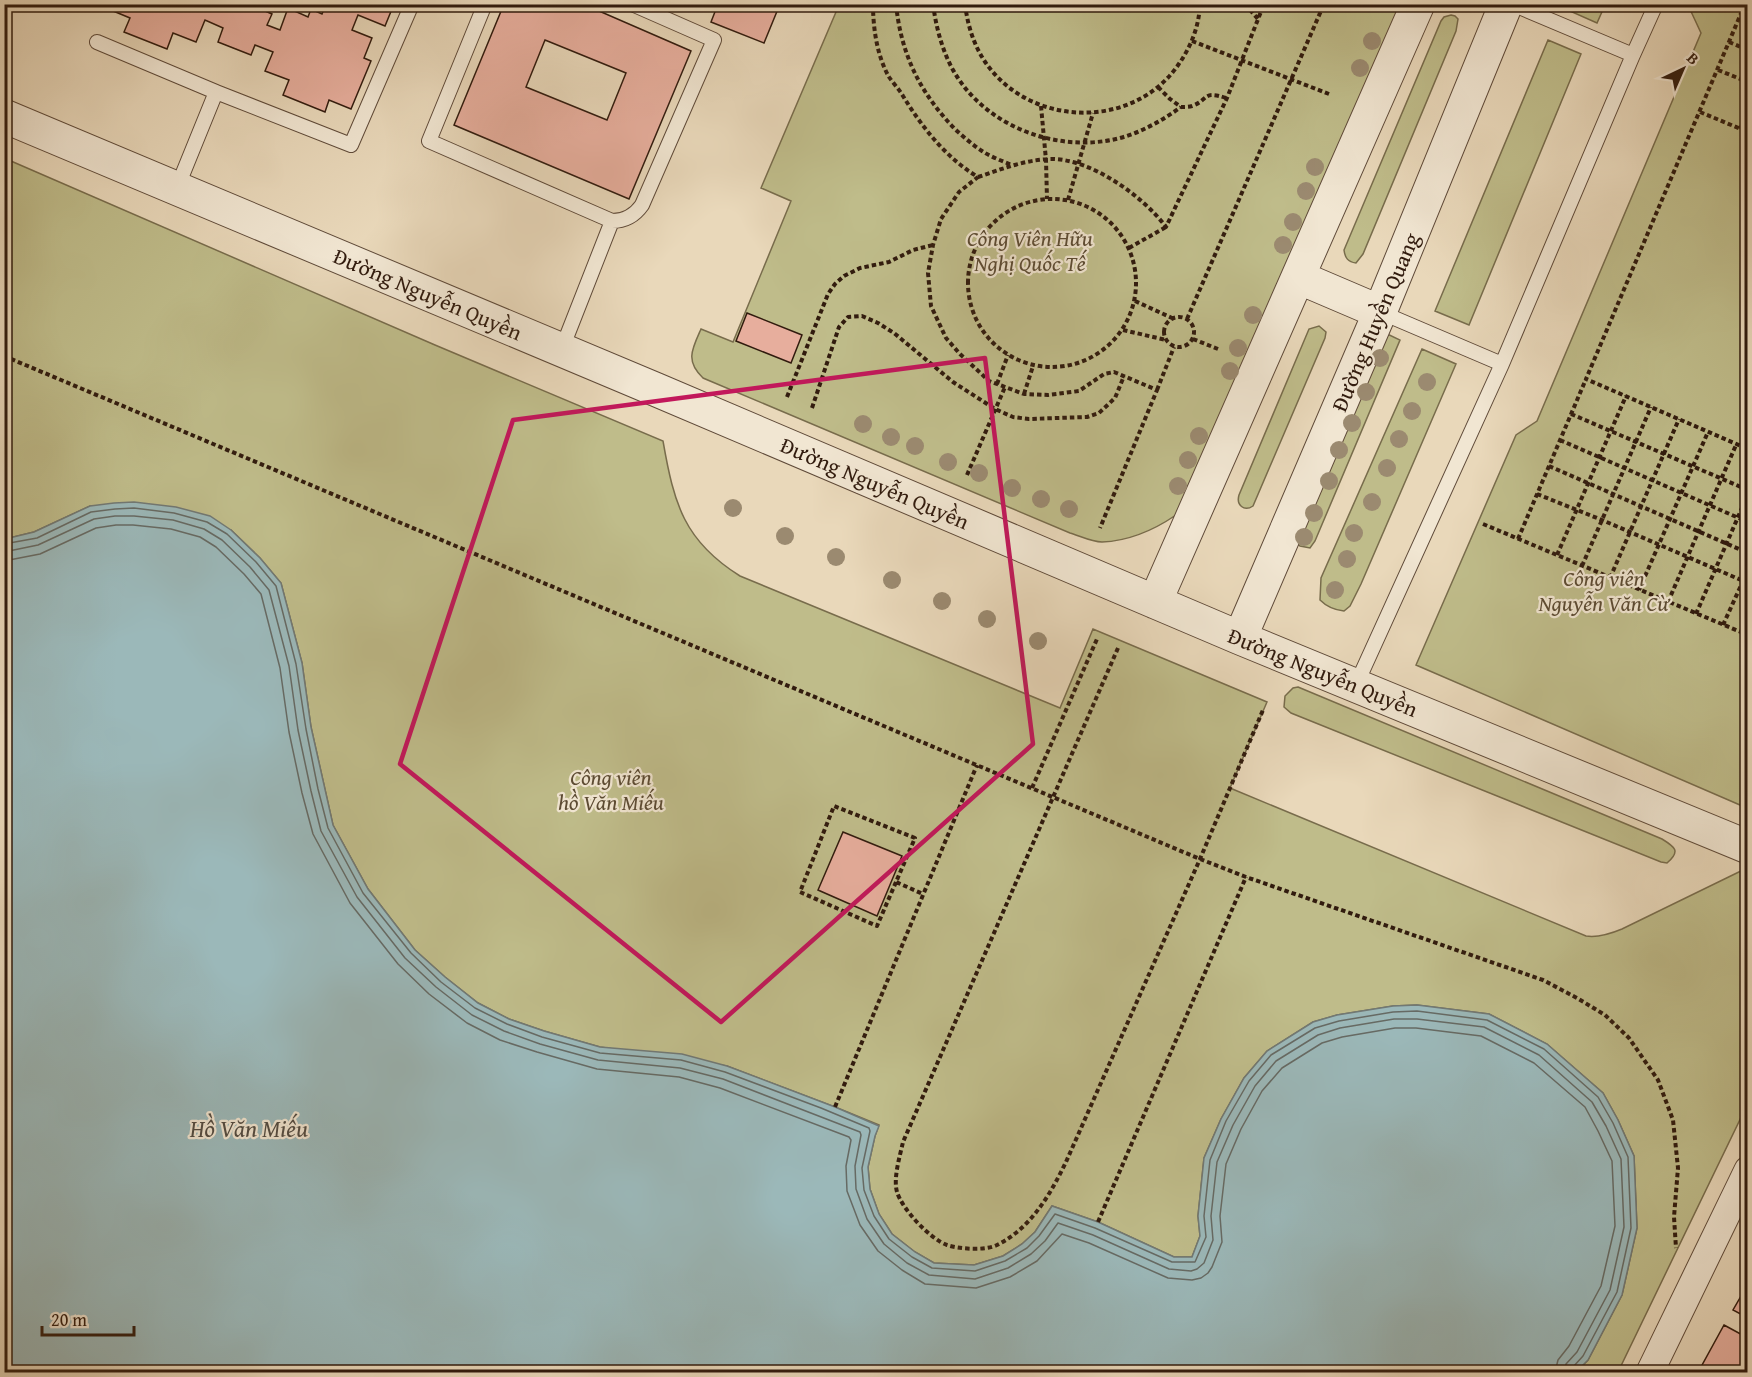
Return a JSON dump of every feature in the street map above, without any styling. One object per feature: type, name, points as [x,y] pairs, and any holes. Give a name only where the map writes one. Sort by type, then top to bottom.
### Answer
[{"type":"street","points":[[1155,602],[1418,4]]},
{"type":"street","name":"Đường Huyền Quang","points":[[1240,638],[1380,312],[1506,4]]},
{"type":"street","name":"Đường Nguyễn Quyền","points":[[4,116],[1240,638],[1748,847]]},
{"type":"street","points":[[1298,277],[1380,312]]},
{"type":"street","points":[[1650,1372],[1748,1170]]},
{"type":"lane","points":[[97,42],[351,145],[412,4]]},
{"type":"lane","points":[[485,4],[429,141],[612,221],[625,219],[637,212],[642,205],[714,40],[632,4]]},
{"type":"lane","points":[[1512,4],[1633,55]]},
{"type":"lane","points":[[1356,685],[1502,364],[1656,4]]},
{"type":"lane","points":[[177,188],[216,92]]},
{"type":"lane","points":[[561,351],[612,221]]},
{"type":"lane","points":[[1380,312],[1502,364]]},
{"type":"path","points":[[873,4],[873,24],[889,76],[915,115],[938,143],[965,169],[978,177]]},
{"type":"path","points":[[896,4],[906,54],[915,76],[928,97],[943,116],[982,151],[1012,165]]},
{"type":"path","points":[[933,4],[939,34],[954,70],[963,84],[980,103],[999,118],[1022,130],[1075,143],[1120,138],[1168,117],[1181,107],[1194,105],[1205,96],[1215,94],[1227,99]]},
{"type":"path","points":[[965,4],[966,18],[976,47],[992,71],[1015,92],[1041,106],[1058,111],[1094,113],[1128,104],[1149,94],[1172,73],[1192,41],[1198,24],[1200,4]]},
{"type":"path","points":[[1245,4],[1259,20]]},
{"type":"path","points":[[1129,248],[1166,227],[1227,99],[1264,4]]},
{"type":"path","points":[[1187,319],[1324,4]]},
{"type":"path","points":[[1518,539],[1745,4]]},
{"type":"path","points":[[1740,17],[1748,20]]},
{"type":"path","points":[[1192,41],[1329,94]]},
{"type":"path","points":[[1730,42],[1748,50]]},
{"type":"path","points":[[1718,70],[1748,82]]},
{"type":"path","points":[[1158,87],[1181,107]]},
{"type":"path","points":[[1041,106],[1047,199]]},
{"type":"path","points":[[1700,112],[1748,132]]},
{"type":"path","points":[[1068,200],[1094,113]]},
{"type":"path","points":[[1740,129],[1748,113]]},
{"type":"path","points":[[1157,390],[1114,372],[1104,374],[1079,391],[1048,395],[1024,394],[989,381],[946,338],[931,306],[928,273],[941,219],[959,192],[978,177],[1024,162],[1052,159],[1079,164],[1111,179],[1142,201],[1166,227]]},
{"type":"path","points":[[1034,200],[1068,200],[1091,208],[1121,234],[1129,248],[1136,270],[1135,301],[1131,316],[1123,330],[1110,345],[1093,357],[1074,365],[1053,368],[1033,366],[1008,355],[987,337],[969,302],[970,262],[981,237],[999,218],[1021,204],[1034,200]]},
{"type":"path","points":[[787,397],[828,294],[835,284],[844,276],[860,268],[889,262],[913,250],[933,245]]},
{"type":"path","points":[[1135,301],[1172,318]]},
{"type":"path","points":[[812,408],[839,327],[848,316],[862,315],[878,323],[894,333],[946,376],[995,410],[1013,417],[1029,419],[1087,417],[1099,413],[1110,404],[1125,376]]},
{"type":"path","points":[[1123,330],[1166,340],[1179,348],[1187,346],[1193,339],[1194,328],[1187,319],[1172,318],[1168,321],[1164,331],[1166,340]]},
{"type":"path","points":[[1193,339],[1218,349]]},
{"type":"path","points":[[1100,528],[1174,347]]},
{"type":"path","points":[[997,384],[1008,355]]},
{"type":"path","points":[[4,356],[1200,860],[1543,980],[1577,998],[1605,1015],[1629,1038],[1658,1080],[1673,1120],[1678,1168],[1674,1216],[1677,1254]]},
{"type":"path","points":[[1024,394],[1033,366]]},
{"type":"path","points":[[1586,379],[1748,450]]},
{"type":"path","points":[[967,475],[1005,387]]},
{"type":"path","points":[[1556,555],[1626,396]]},
{"type":"path","points":[[1582,566],[1651,407]]},
{"type":"path","points":[[1571,414],[1748,492],[1696,614]]},
{"type":"path","points":[[1610,578],[1679,419]]},
{"type":"path","points":[[1639,590],[1708,432]]},
{"type":"path","points":[[1560,440],[1748,522]]},
{"type":"path","points":[[1668,602],[1736,445]]},
{"type":"path","points":[[1549,466],[1748,553]]},
{"type":"path","points":[[1537,494],[1745,582]]},
{"type":"path","points":[[1483,524],[1748,635]]},
{"type":"path","points":[[1724,625],[1745,582],[1748,570]]},
{"type":"path","points":[[1032,788],[1097,639]]},
{"type":"path","points":[[1118,648],[903,1142],[897,1168],[897,1192],[907,1210],[921,1227],[946,1245],[973,1249],[994,1247],[1015,1235],[1048,1198],[1200,860],[1263,710]]},
{"type":"path","points":[[835,1107],[977,765]]},
{"type":"path","points":[[834,806],[915,838],[896,882],[877,926],[800,892],[834,806]]},
{"type":"path","points":[[1098,1222],[1246,877]]},
{"type":"path","points":[[896,882],[923,894]]},
{"type":"highlighted area","points":[[985,358],[1033,744],[721,1022],[400,764],[513,420]]},
{"type":"green space","points":[[1565,4],[1605,5],[1597,23],[1563,8]]},
{"type":"green space","name":"Công Viên Hữu Nghị Quốc Tế","points":[[839,5],[1401,5],[1176,515],[1150,530],[1131,537],[1102,542],[1090,540],[703,378],[697,372],[692,355],[701,329],[733,342],[791,201],[761,188]]},
{"type":"green space","name":"Công viên Nguyễn Văn Cừ","points":[[1688,5],[1747,5],[1747,808],[1416,665],[1516,435],[1537,421],[1701,33]]},
{"type":"green space","points":[[1451,15],[1458,19],[1456,31],[1363,254],[1356,263],[1351,262],[1344,250],[1441,21],[1444,17]]},
{"type":"green space","points":[[1548,40],[1581,54],[1469,325],[1435,311]]},
{"type":"green space","name":"Công viên hồ Văn Miếu","points":[[4,158],[663,441],[677,502],[694,535],[721,563],[740,576],[1060,708],[1093,629],[1267,702],[1230,788],[1586,936],[1604,935],[1622,929],[1747,868],[1747,1105],[1618,1372],[1576,1372],[1588,1360],[1622,1295],[1637,1228],[1634,1156],[1603,1093],[1547,1044],[1489,1014],[1417,1005],[1393,1006],[1337,1015],[1313,1022],[1267,1051],[1244,1078],[1221,1119],[1204,1158],[1198,1216],[1200,1236],[1192,1257],[1174,1257],[1098,1222],[1052,1206],[1035,1232],[1022,1244],[1003,1256],[974,1265],[934,1263],[892,1234],[879,1214],[870,1189],[868,1167],[879,1125],[727,1066],[600,1047],[509,1019],[478,1003],[415,950],[368,889],[333,825],[311,727],[302,663],[281,583],[260,558],[231,530],[90,506],[34,532],[5,539]]},
{"type":"green space","points":[[1319,326],[1326,332],[1325,338],[1253,506],[1244,508],[1239,502],[1239,495],[1309,329]]},
{"type":"green space","points":[[1381,331],[1400,340],[1315,541],[1310,548],[1300,546],[1294,541]]},
{"type":"green space","points":[[1422,349],[1456,364],[1361,584],[1350,606],[1344,611],[1334,609],[1320,600],[1321,578]]},
{"type":"green space","points":[[1298,687],[1662,839],[1673,847],[1674,855],[1667,863],[1661,862],[1291,713],[1284,707],[1285,696],[1293,688]]},
{"type":"water","name":"Hồ Văn Miếu","points":[[134,502],[176,507],[210,516],[231,530],[260,558],[281,583],[302,663],[311,727],[333,825],[368,889],[415,950],[478,1003],[509,1019],[600,1047],[682,1054],[727,1066],[879,1126],[868,1167],[870,1189],[879,1214],[892,1234],[934,1263],[974,1265],[1003,1256],[1022,1244],[1035,1232],[1052,1206],[1098,1222],[1174,1257],[1192,1257],[1200,1236],[1198,1216],[1204,1158],[1221,1119],[1244,1078],[1267,1051],[1313,1022],[1337,1015],[1393,1006],[1417,1005],[1489,1014],[1547,1044],[1603,1093],[1634,1156],[1637,1228],[1622,1295],[1588,1360],[1576,1372],[5,1372],[5,539],[34,532],[90,506]]},
{"type":"building","points":[[101,4],[217,4],[229,9],[231,4],[249,4],[272,14],[267,25],[280,30],[288,8],[308,17],[311,9],[322,14],[326,4],[394,4],[385,26],[358,15],[352,30],[372,38],[364,58],[371,61],[351,109],[329,100],[325,112],[283,95],[289,80],[265,71],[273,52],[255,45],[251,55],[218,42],[223,28],[205,20],[196,42],[173,33],[167,49],[124,32],[130,18],[101,6]]},
{"type":"building","points":[[504,4],[583,4],[691,51],[629,199],[454,125]],"holes":[[[545,40],[626,73],[607,120],[526,87]]]},
{"type":"building","points":[[718,4],[780,4],[764,43],[711,22]]},
{"type":"building","points":[[747,313],[802,335],[791,363],[736,341]]},
{"type":"building","points":[[843,832],[902,856],[877,916],[818,890]]},
{"type":"building","points":[[1748,1284],[1748,1318],[1733,1310]]},
{"type":"building","points":[[1724,1325],[1748,1338],[1748,1372],[1711,1372],[1701,1367]]}]
